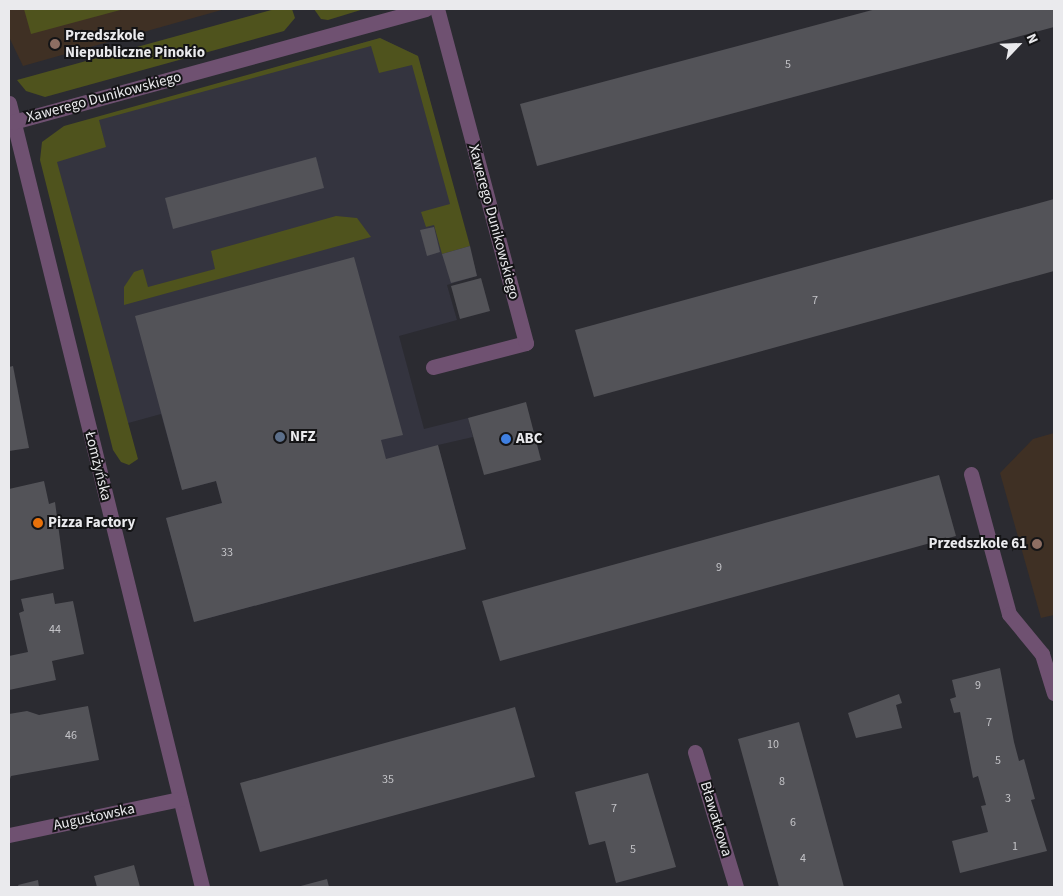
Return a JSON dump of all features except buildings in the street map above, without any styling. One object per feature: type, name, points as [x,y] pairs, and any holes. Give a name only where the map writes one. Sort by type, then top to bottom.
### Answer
[{"type":"street","name":"Xawerego Dunikowskiego","points":[[13,122],[426,9]]},
{"type":"street","name":"Xawerego Dunikowskiego","points":[[433,367],[526,343],[437,9]]},
{"type":"street","name":"Łomżyńska","points":[[9,103],[202,887]]},
{"type":"street","points":[[971,474],[1010,614],[1042,654],[1054,693]]},
{"type":"street","name":"Bławatkowa","points":[[695,752],[736,887]]},
{"type":"street","name":"Augustowska","points":[[9,835],[180,799]]},
{"type":"shaded area","name":"Przedszkole Niepubliczne Pinokio","points":[[9,9],[225,9],[23,66],[9,37]]},
{"type":"shaded area","points":[[380,38],[418,56],[477,276],[447,285],[457,320],[399,336],[424,429],[468,418],[473,437],[438,445],[466,549],[194,622],[166,518],[222,503],[216,481],[182,490],[161,414],[121,425],[50,163],[82,122]]},
{"type":"shaded area","name":"Przedszkole 61","points":[[1054,433],[1054,615],[1041,618],[1000,473],[1033,439]]},
{"type":"green space","points":[[24,9],[124,9],[31,34]]},
{"type":"green space","points":[[275,9],[292,9],[295,18],[284,31],[45,97],[26,91],[17,80]]},
{"type":"green space","points":[[314,9],[364,9],[328,20],[321,19]]},
{"type":"green space","points":[[380,38],[418,56],[470,246],[442,254],[434,225],[426,227],[421,212],[450,204],[412,65],[379,73],[371,46],[99,120],[106,147],[57,162],[138,459],[129,465],[121,462],[113,450],[40,160],[42,142],[64,126]]},
{"type":"green space","points":[[336,216],[357,218],[371,237],[124,305],[124,287],[134,272],[143,269],[148,287],[215,269],[211,251]]},
{"type":"place","name":"Przedszkole Niepubliczne Pinokio","points":[[55,44]]},
{"type":"place","name":"NFZ","points":[[280,437]]},
{"type":"place","name":"ABC","points":[[506,439]]},
{"type":"place","name":"Pizza Factory","points":[[38,523]]},
{"type":"place","name":"Przedszkole 61","points":[[1037,544]]}]
